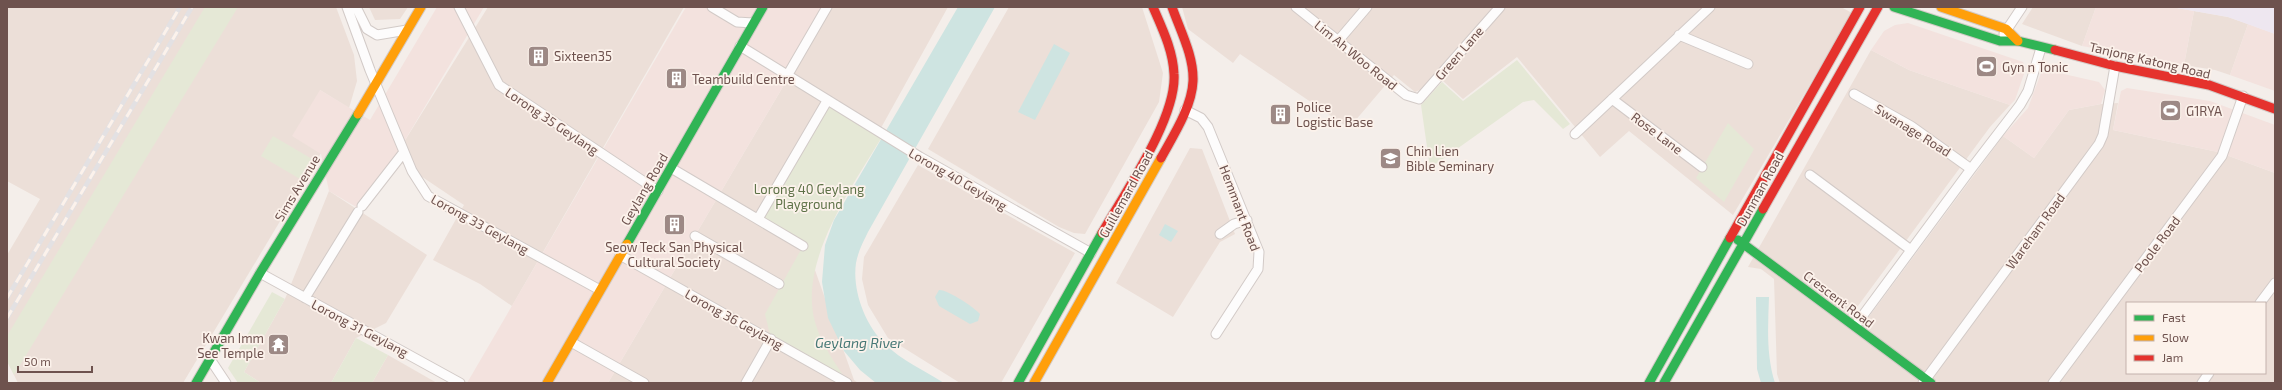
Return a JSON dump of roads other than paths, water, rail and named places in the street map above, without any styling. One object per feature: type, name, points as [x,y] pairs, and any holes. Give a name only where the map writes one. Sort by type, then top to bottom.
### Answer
[{"type":"main road","name":"Sims Avenue","points":[[196,383],[260,273],[421,7]]},
{"type":"main road","name":"Geylang Road","points":[[547,383],[763,7]]},
{"type":"main road","name":"Guillemard Road","points":[[1018,383],[1156,137],[1174,84],[1172,64],[1153,7]]},
{"type":"main road","name":"Guillemard Road","points":[[1034,383],[1167,147],[1184,110],[1193,82],[1186,45],[1172,7]]},
{"type":"main road","name":"Dunman Road","points":[[1649,383],[1860,7]]},
{"type":"main road","name":"Dunman Road","points":[[1664,383],[1878,7]]},
{"type":"main road","name":"Tanjong Katong Road","points":[[1894,7],[2000,41],[2018,41],[2115,66],[2202,84],[2243,96],[2275,109]]},
{"type":"main road","name":"Tanjong Katong Road","points":[[1941,7],[2006,29],[2018,41]]},
{"type":"main road","name":"Crescent Road","points":[[1732,236],[1855,326],[1926,382]]},
{"type":"street","name":"Lorong 33 Geylang","points":[[347,7],[404,152],[412,171],[424,191],[433,200],[600,290]]},
{"type":"street","points":[[356,7],[367,29],[377,35],[407,30]]},
{"type":"street","name":"Lorong 35 Geylang","points":[[459,7],[499,85],[658,192]]},
{"type":"street","points":[[712,7],[737,22],[753,23]]},
{"type":"street","points":[[787,76],[827,7]]},
{"type":"street","name":"Lim Ah Woo Road","points":[[1296,7],[1406,95],[1419,100]]},
{"type":"street","points":[[1338,40],[1366,7]]},
{"type":"street","name":"Green Lane","points":[[1419,100],[1500,7]]},
{"type":"street","points":[[1575,134],[1710,7]]},
{"type":"street","points":[[2000,41],[2006,29],[2022,7]]},
{"type":"street","points":[[1679,35],[1748,64]]},
{"type":"street","name":"Lorong 40 Geylang","points":[[740,46],[880,134],[1091,253]]},
{"type":"street","points":[[1855,326],[1971,168],[2020,105],[2028,92],[2041,48]]},
{"type":"street","name":"Wareham Road","points":[[1926,382],[2099,144],[2103,135],[2115,66]]},
{"type":"street","name":"Swanage Road","points":[[1854,94],[1911,126],[1971,168]]},
{"type":"street","name":"Poole Road","points":[[2053,383],[2220,159],[2226,147],[2243,96]]},
{"type":"street","name":"Rose Lane","points":[[1612,99],[1702,167]]},
{"type":"street","points":[[758,219],[827,101]]},
{"type":"street","name":"Hemmant Road","points":[[1184,110],[1201,118],[1208,127],[1247,220],[1258,252],[1258,269],[1216,334]]},
{"type":"street","points":[[305,298],[360,209],[404,152]]},
{"type":"street","points":[[671,168],[803,246]]},
{"type":"street","points":[[1810,175],[1911,250]]},
{"type":"street","points":[[1220,234],[1234,224],[1247,220]]},
{"type":"street","points":[[694,236],[779,284]]},
{"type":"street","name":"Lorong 36 Geylang","points":[[620,255],[847,383]]},
{"type":"street","name":"Lorong 31 Geylang","points":[[260,273],[460,383]]},
{"type":"street","points":[[2261,302],[2275,282]]},
{"type":"street","points":[[746,383],[770,339]]},
{"type":"street","points":[[571,342],[644,383]]},
{"type":"street","points":[[210,359],[226,383]]},
{"type":"street","points":[[2202,383],[2208,374]]},
{"type":"water","name":"Geylang River","points":[[958,7],[995,7],[868,232],[858,255],[855,273],[858,295],[866,317],[878,336],[898,355],[944,383],[876,383],[860,370],[844,351],[828,318],[822,282],[825,245],[834,220]]},
{"type":"water","points":[[1054,44],[1070,53],[1035,120],[1018,112]]},
{"type":"water","points":[[1165,224],[1178,231],[1171,242],[1159,235]]},
{"type":"water","points":[[939,290],[948,292],[973,308],[980,314],[978,321],[970,324],[939,306],[935,297]]},
{"type":"water","points":[[1756,297],[1769,297],[1769,351],[1775,383],[1761,383],[1757,369]]},
{"type":"railway","points":[[7,298],[180,7]]},
{"type":"railway","points":[[7,318],[192,7]]},
{"type":"place","name":"Sixteen35","points":[[539,56]]},
{"type":"place","name":"Gyn n Tonic","points":[[1986,67]]},
{"type":"place","name":"Teambuild Centre","points":[[677,79]]},
{"type":"place","name":"G1RYA","points":[[2171,111]]},
{"type":"place","name":"Police Logistic Base","points":[[1280,114]]},
{"type":"place","name":"Chin Lien Bible Seminary","points":[[1390,158]]},
{"type":"place","name":"Seow Teck San Physical Cultural Society","points":[[674,225]]},
{"type":"place","name":"Kwan Imm See Temple","points":[[279,345]]},
{"type":"park label","name":"Lorong 40 Geylang Playground","points":[[809,196]]}]
